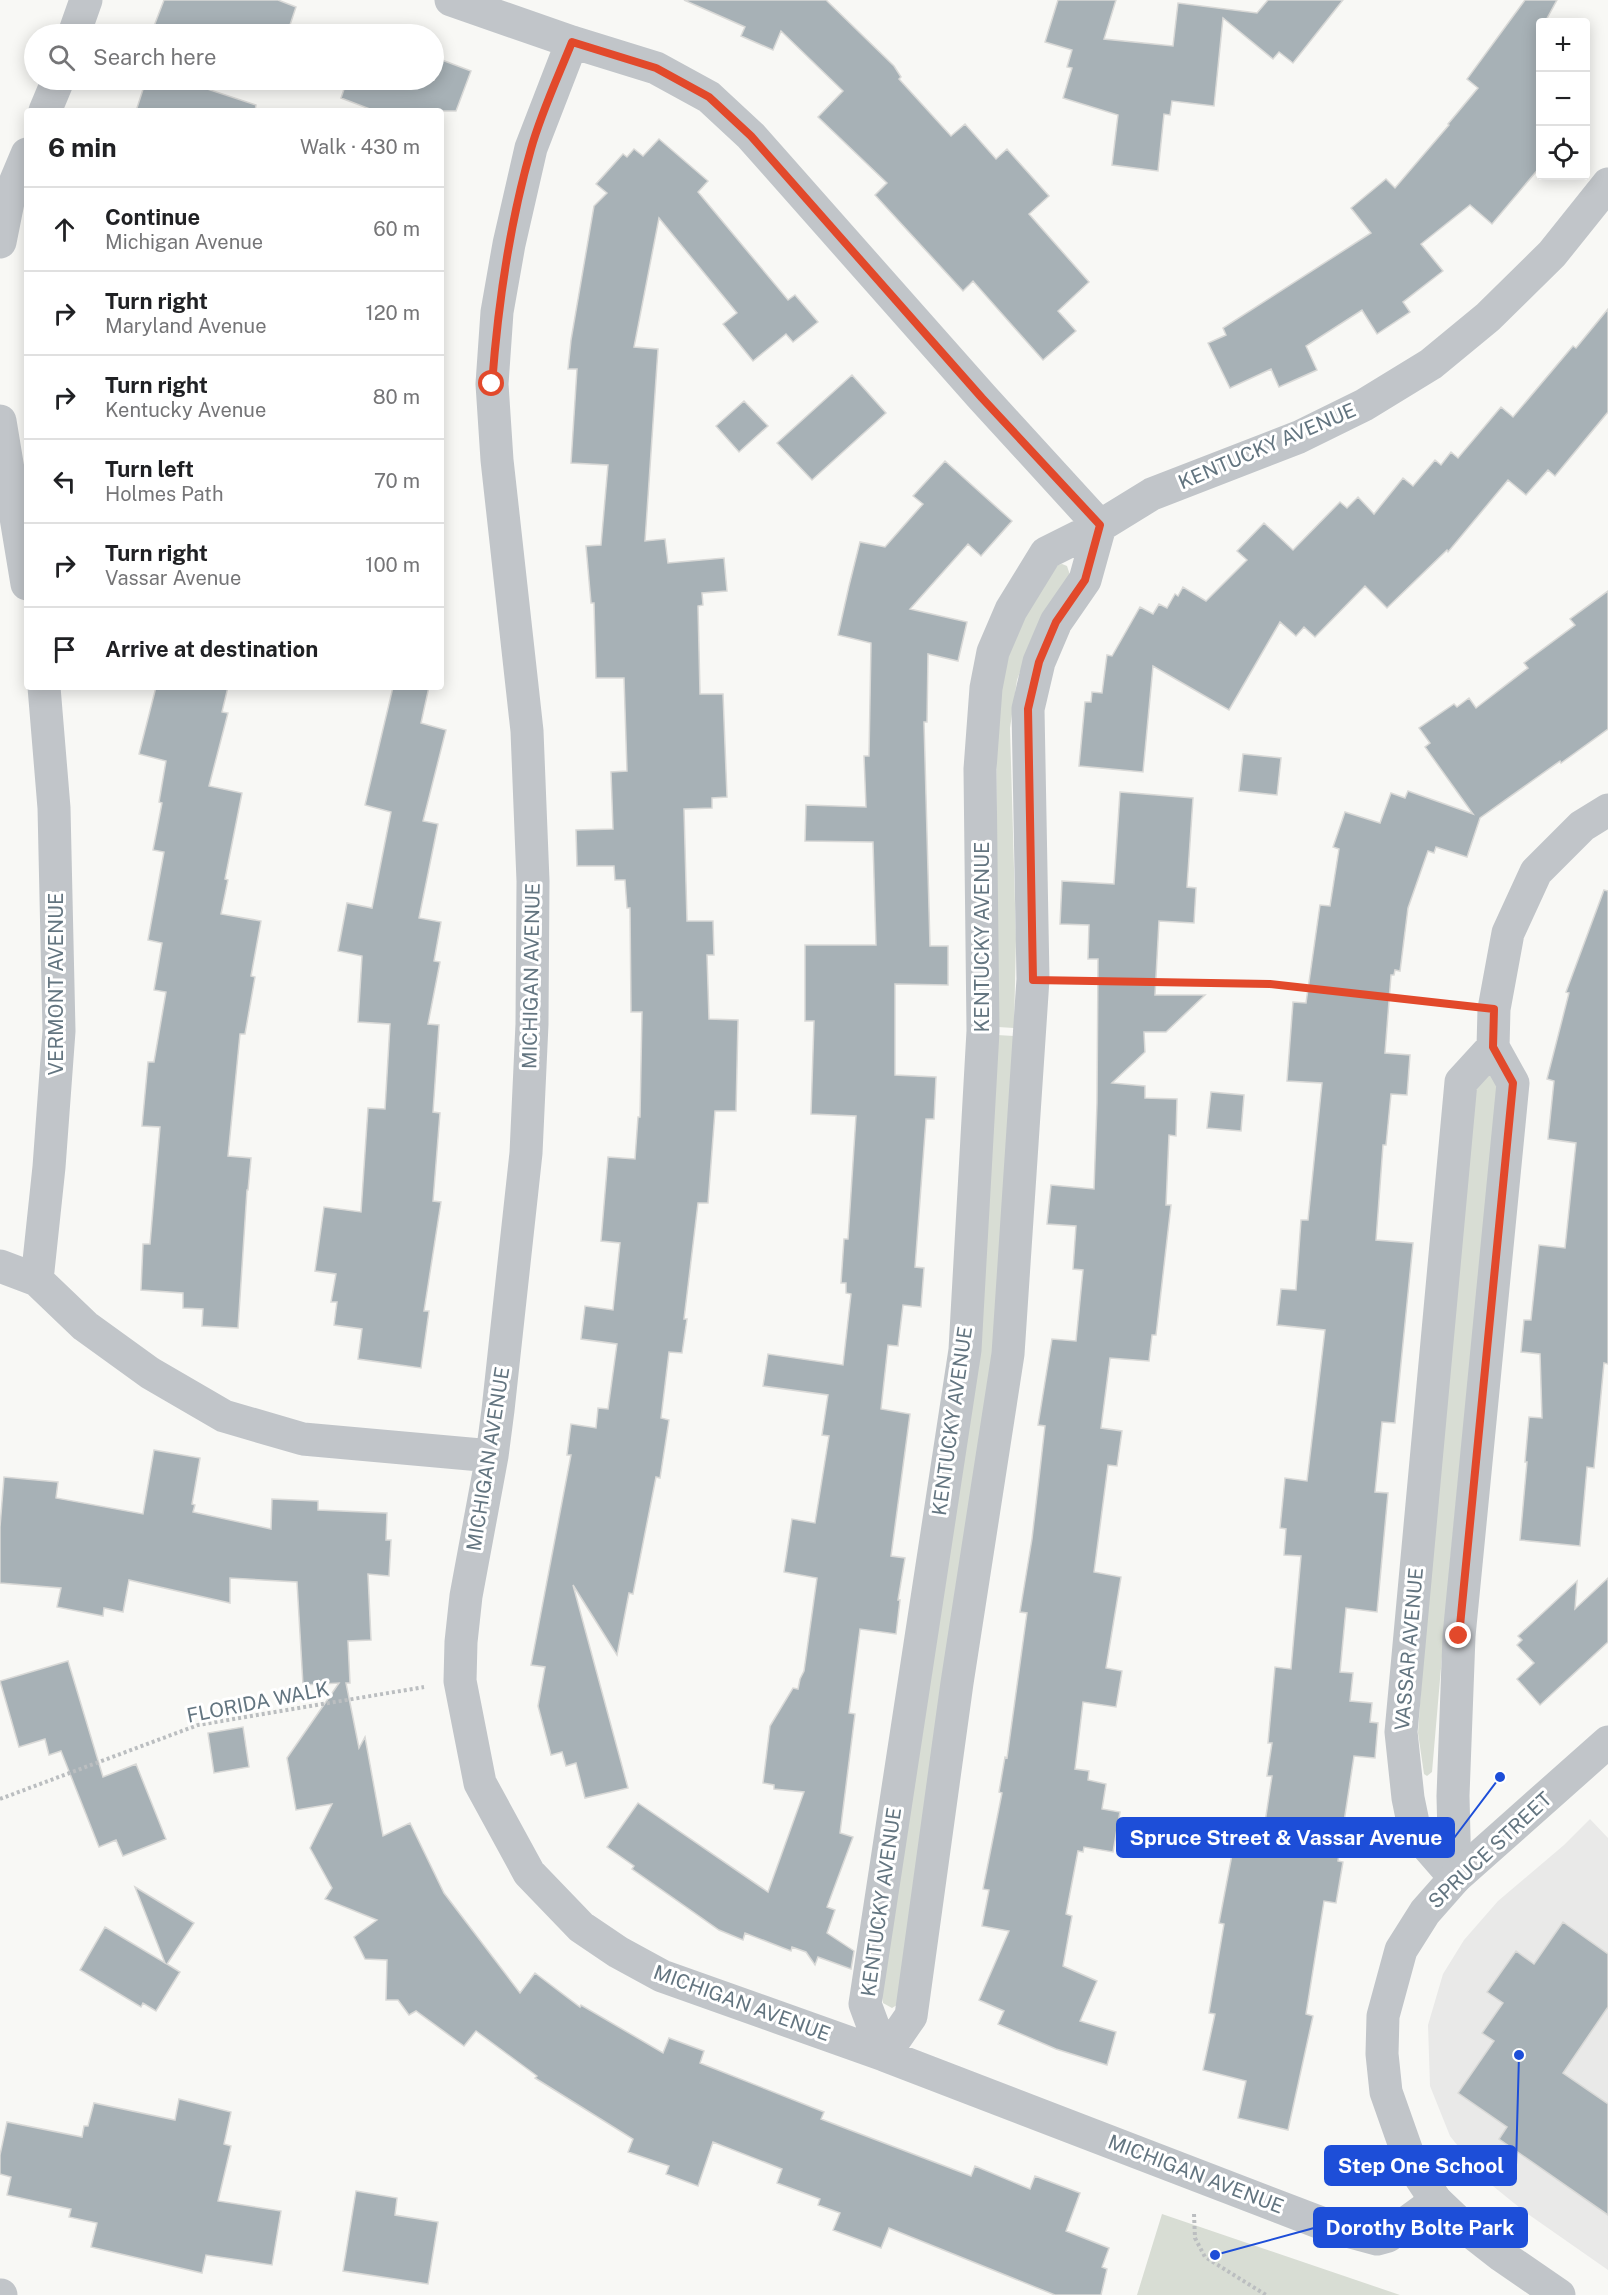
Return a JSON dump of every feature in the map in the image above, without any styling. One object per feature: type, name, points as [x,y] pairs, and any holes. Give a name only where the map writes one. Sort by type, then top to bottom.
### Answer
[{"type":"street","points":[[78,24],[86,0]]},
{"type":"street","points":[[451,0],[656,68],[709,97],[751,136],[982,398],[1100,525],[1085,580],[1056,622],[1039,662],[1028,709],[1033,980],[1008,1354],[957,1683],[911,2016],[884,2055]]},
{"type":"street","name":"MICHIGAN AVENUE","points":[[572,42],[531,148],[509,244],[497,312],[492,384],[497,460],[527,731],[533,881],[532,1023],[526,1153],[492,1456],[466,1596],[461,1642],[460,1681],[480,1783],[529,1873],[581,1927],[618,1952],[662,1976],[884,2055],[1329,2226],[1377,2239],[1388,2236],[1436,2201]]},
{"type":"street","points":[[46,108],[54,90]]},
{"type":"street","points":[[0,242],[9,197],[24,161]]},
{"type":"street","name":"KENTUCKY AVENUE","points":[[884,2055],[865,2004],[965,1350],[983,1032],[980,769],[986,688],[993,652],[1011,610],[1046,553],[1152,494],[1299,437],[1364,405],[1431,364],[1488,317],[1552,254],[1608,184]]},
{"type":"street","points":[[0,422],[24,566]]},
{"type":"street","name":"VERMONT AVENUE","points":[[37,1281],[49,1167],[59,1031],[54,808],[44,690]]},
{"type":"street","points":[[1455,1878],[1453,1796],[1459,1636],[1513,1083],[1493,1047],[1494,1009],[1508,933],[1536,872],[1582,826],[1608,810]]},
{"type":"street","name":"VASSAR AVENUE","points":[[1455,1878],[1415,1832],[1408,1798],[1401,1732],[1461,1082],[1493,1047]]},
{"type":"street","points":[[0,1266],[37,1281],[85,1326],[150,1373],[224,1416],[303,1439],[492,1456]]},
{"type":"street","name":"SPRUCE STREET","points":[[1559,2295],[1502,2256],[1436,2201],[1412,2163],[1386,2091],[1382,2054],[1383,2016],[1401,1950],[1425,1912],[1455,1878],[1608,1742]]},
{"type":"path","points":[[1033,980],[1270,984],[1494,1009]]},
{"type":"path","name":"FLORIDA WALK","points":[[0,1799],[198,1725],[460,1681]]},
{"type":"path","points":[[1192,2172],[1196,2238],[1205,2257],[1266,2295]]},
{"type":"shaded area","points":[[1057,565],[1067,566],[1070,575],[1034,634],[1017,680],[1010,728],[1016,939],[1014,1028],[998,1027],[996,701],[1015,630]]},
{"type":"shaded area","points":[[997,1035],[1014,1036],[997,1338],[897,2005],[892,2008],[883,2003],[882,1997]]},
{"type":"shaded area","points":[[1489,1071],[1498,1082],[1450,1564],[1432,1772],[1427,1776],[1424,1774],[1418,1733],[1429,1569],[1475,1078]]},
{"type":"shaded area","points":[[1590,1819],[1608,1838],[1608,2270],[1525,2212],[1483,2178],[1450,2136],[1430,2086],[1428,2025],[1443,1974],[1464,1940],[1498,1901],[1564,1845]]},
{"type":"shaded area","points":[[1162,2214],[1400,2295],[1137,2295]]},
{"type":"building","points":[[164,0],[278,0],[296,7],[290,24],[155,24]]},
{"type":"building","points":[[684,0],[826,0],[894,66],[901,77],[899,79],[951,136],[965,124],[996,159],[1007,149],[1049,196],[1029,214],[1089,282],[1058,311],[1076,331],[1043,360],[973,281],[963,291],[875,195],[887,183],[818,117],[843,91],[781,31],[773,50],[741,36],[745,27]]},
{"type":"building","points":[[1058,0],[1116,0],[1104,39],[1173,46],[1178,3],[1257,13],[1268,0],[1343,0],[1293,63],[1279,52],[1273,59],[1223,18],[1214,106],[1172,101],[1170,115],[1164,114],[1158,171],[1112,165],[1118,115],[1063,98],[1072,68],[1067,67],[1072,50],[1045,42]]},
{"type":"building","points":[[1525,0],[1557,0],[1547,18],[1536,18],[1536,172],[1492,224],[1470,205],[1421,244],[1443,271],[1403,302],[1410,312],[1377,334],[1362,310],[1306,346],[1317,370],[1279,387],[1271,369],[1230,388],[1208,343],[1226,335],[1223,328],[1371,233],[1351,208],[1386,179],[1395,188],[1478,88],[1467,79]]},
{"type":"building","points":[[444,61],[471,71],[456,111],[444,111],[444,108],[367,108],[341,98],[344,90],[444,90]]},
{"type":"building","points":[[143,90],[210,90],[256,105],[256,108],[137,108]]},
{"type":"building","points":[[659,139],[708,181],[698,192],[788,300],[795,295],[818,322],[793,342],[786,334],[753,361],[723,324],[737,313],[659,218],[634,347],[658,349],[645,541],[665,539],[668,563],[724,558],[727,591],[702,593],[703,605],[698,606],[700,694],[723,694],[727,797],[712,798],[712,808],[684,809],[687,921],[713,921],[714,955],[707,955],[709,1019],[738,1020],[736,1111],[715,1111],[708,1203],[698,1203],[682,1353],[669,1352],[661,1418],[669,1420],[660,1478],[656,1477],[633,1594],[629,1593],[617,1655],[573,1585],[628,1788],[585,1798],[576,1763],[566,1766],[562,1752],[551,1755],[538,1706],[545,1667],[531,1665],[571,1455],[567,1455],[571,1424],[596,1428],[598,1408],[608,1409],[617,1344],[581,1339],[585,1306],[613,1310],[620,1243],[601,1241],[608,1157],[635,1159],[638,1117],[640,1117],[642,1012],[631,1012],[630,908],[627,908],[625,880],[615,880],[614,866],[577,866],[576,830],[613,829],[611,772],[627,771],[624,678],[596,678],[594,603],[591,603],[586,546],[601,545],[608,465],[571,463],[577,369],[568,369],[594,206],[607,193],[596,184],[623,154],[627,157],[634,149],[643,156]]},
{"type":"building","points":[[1608,309],[1608,412],[1555,476],[1548,470],[1526,495],[1508,480],[1448,552],[1447,550],[1387,608],[1365,586],[1315,637],[1304,627],[1296,636],[1280,622],[1229,710],[1153,666],[1143,772],[1079,766],[1085,702],[1091,702],[1092,692],[1102,693],[1107,655],[1112,656],[1140,607],[1153,614],[1159,604],[1167,608],[1175,594],[1178,596],[1183,587],[1206,601],[1247,560],[1237,551],[1264,523],[1293,550],[1340,502],[1347,508],[1358,497],[1374,514],[1403,478],[1413,486],[1435,460],[1441,465],[1451,452],[1458,458],[1501,407],[1513,417],[1573,346],[1576,348]]},
{"type":"building","points":[[852,375],[886,413],[812,480],[777,443]]},
{"type":"building","points":[[744,401],[768,426],[739,452],[716,426]]},
{"type":"building","points":[[945,461],[1012,521],[981,556],[968,544],[910,609],[967,622],[958,661],[928,654],[927,722],[924,722],[930,946],[948,946],[948,985],[895,984],[895,1075],[936,1077],[934,1119],[926,1119],[915,1267],[924,1268],[921,1307],[903,1305],[898,1346],[888,1345],[881,1409],[910,1414],[891,1556],[905,1558],[898,1600],[900,1600],[896,1634],[860,1629],[849,1713],[855,1714],[840,1833],[853,1837],[827,1907],[835,1910],[827,1933],[854,1951],[851,1969],[818,1957],[815,1965],[806,1952],[792,1947],[791,1951],[745,1933],[743,1940],[719,1930],[632,1869],[634,1866],[607,1847],[638,1803],[768,1892],[804,1792],[774,1789],[774,1785],[763,1783],[770,1726],[793,1688],[798,1689],[804,1671],[817,1578],[784,1572],[792,1519],[815,1523],[829,1436],[822,1435],[828,1395],[763,1386],[768,1354],[843,1365],[851,1294],[846,1293],[846,1283],[841,1283],[844,1239],[848,1239],[856,1116],[811,1114],[814,1021],[805,1021],[805,945],[876,945],[873,842],[805,841],[806,805],[866,807],[864,756],[869,756],[871,643],[838,635],[849,586],[860,542],[885,547],[923,504],[913,496]]},
{"type":"building","points":[[1608,591],[1608,729],[1480,818],[1467,857],[1436,847],[1434,853],[1428,851],[1408,908],[1400,971],[1395,970],[1394,975],[1391,975],[1385,1053],[1410,1055],[1407,1095],[1391,1094],[1386,1145],[1383,1145],[1376,1240],[1413,1243],[1395,1423],[1382,1422],[1375,1492],[1388,1493],[1377,1612],[1346,1608],[1340,1672],[1353,1673],[1350,1701],[1372,1703],[1370,1722],[1378,1723],[1375,1758],[1354,1756],[1338,1861],[1343,1862],[1336,1903],[1324,1901],[1306,2014],[1313,2016],[1288,2130],[1238,2118],[1246,2081],[1203,2070],[1215,2014],[1209,2013],[1224,1924],[1219,1923],[1234,1844],[1261,1849],[1272,1776],[1267,1776],[1272,1743],[1268,1743],[1275,1667],[1291,1669],[1301,1556],[1284,1555],[1286,1529],[1280,1528],[1285,1478],[1307,1481],[1325,1330],[1277,1325],[1281,1289],[1296,1290],[1301,1220],[1308,1220],[1322,1083],[1287,1081],[1293,1002],[1306,1003],[1320,905],[1330,906],[1339,849],[1333,847],[1345,812],[1380,823],[1391,793],[1405,798],[1408,791],[1473,814],[1425,747],[1430,743],[1419,728],[1454,704],[1457,707],[1469,698],[1476,708],[1528,668],[1524,663],[1575,625],[1570,619]]},
{"type":"building","points":[[155,690],[227,690],[222,712],[228,713],[209,786],[242,793],[225,879],[228,880],[221,914],[261,921],[251,976],[255,977],[245,1034],[240,1034],[228,1156],[251,1158],[238,1328],[202,1326],[203,1309],[183,1308],[183,1293],[141,1290],[143,1244],[150,1244],[160,1127],[142,1126],[148,1062],[154,1062],[166,992],[154,990],[162,943],[148,940],[164,852],[153,850],[162,803],[159,802],[166,761],[139,754]]},
{"type":"building","points":[[392,690],[428,690],[421,723],[446,730],[423,821],[438,824],[419,918],[441,922],[434,961],[440,962],[428,1024],[439,1025],[433,1112],[440,1113],[433,1201],[441,1202],[424,1311],[429,1311],[421,1368],[358,1359],[362,1329],[334,1325],[337,1302],[331,1302],[336,1274],[315,1271],[324,1207],[361,1212],[368,1108],[385,1109],[390,1024],[358,1022],[362,956],[338,951],[347,903],[372,908],[391,812],[365,805]]},
{"type":"building","points":[[1243,754],[1281,758],[1277,795],[1239,791]]},
{"type":"building","points":[[1120,792],[1193,798],[1187,887],[1196,888],[1194,923],[1159,921],[1155,995],[1205,995],[1166,1032],[1144,1032],[1145,1052],[1112,1083],[1145,1086],[1145,1098],[1177,1099],[1176,1136],[1169,1135],[1166,1205],[1171,1205],[1156,1335],[1152,1335],[1149,1361],[1110,1358],[1101,1428],[1122,1431],[1117,1466],[1108,1465],[1094,1572],[1121,1577],[1106,1668],[1122,1671],[1116,1707],[1083,1702],[1075,1769],[1089,1771],[1088,1780],[1106,1784],[1102,1809],[1120,1812],[1113,1852],[1084,1847],[1083,1852],[1078,1851],[1066,1914],[1072,1916],[1063,1966],[1097,1981],[1080,2021],[1116,2032],[1107,2065],[1056,2049],[998,2024],[1004,2011],[979,2000],[1009,1931],[982,1926],[989,1890],[983,1889],[1002,1793],[999,1792],[1005,1757],[1007,1758],[1027,1613],[1020,1612],[1032,1539],[1045,1426],[1038,1425],[1052,1339],[1076,1341],[1083,1270],[1073,1269],[1076,1226],[1047,1224],[1051,1185],[1094,1189],[1098,959],[1088,959],[1089,925],[1060,924],[1062,881],[1114,884]]},
{"type":"building","points":[[1604,890],[1608,891],[1608,1364],[1604,1363],[1594,1468],[1587,1467],[1580,1546],[1520,1540],[1529,1417],[1542,1418],[1540,1354],[1521,1352],[1524,1320],[1531,1320],[1539,1245],[1565,1248],[1576,1143],[1548,1139],[1554,1081],[1547,1079],[1569,993],[1566,992]]},
{"type":"building","points":[[1211,1092],[1244,1095],[1241,1131],[1207,1128]]},
{"type":"building","points":[[154,1450],[200,1458],[192,1504],[195,1505],[193,1512],[271,1529],[272,1499],[318,1501],[318,1510],[387,1513],[386,1540],[391,1540],[389,1576],[368,1574],[371,1640],[348,1641],[350,1683],[346,1683],[359,1748],[365,1737],[383,1836],[410,1823],[444,1893],[520,1993],[535,1973],[580,2007],[581,2005],[663,2053],[669,2038],[704,2051],[700,2063],[824,2112],[821,2119],[971,2176],[975,2166],[1030,2189],[1035,2176],[1080,2193],[1066,2231],[1109,2248],[1102,2267],[1107,2269],[1101,2295],[1055,2295],[889,2228],[881,2248],[833,2230],[840,2213],[818,2205],[820,2199],[777,2183],[782,2169],[713,2142],[698,2186],[666,2174],[669,2166],[628,2152],[633,2139],[535,2078],[537,2076],[476,2031],[464,2046],[416,2011],[409,2015],[398,2000],[386,2000],[387,1960],[365,1959],[354,1937],[377,1920],[325,1899],[332,1888],[310,1848],[332,1804],[296,1810],[287,1758],[339,1683],[303,1685],[297,1582],[230,1578],[230,1603],[129,1580],[123,1612],[104,1608],[103,1616],[57,1607],[61,1588],[0,1583],[0,1527],[4,1477],[58,1482],[56,1498],[143,1514]]},
{"type":"building","points":[[1608,1578],[1608,1642],[1540,1705],[1517,1679],[1534,1663],[1517,1645],[1522,1640],[1518,1636],[1577,1581],[1575,1609]]},
{"type":"building","points":[[68,1661],[103,1777],[136,1764],[166,1839],[123,1856],[116,1840],[99,1847],[61,1751],[49,1755],[45,1739],[19,1747],[0,1681]]},
{"type":"building","points":[[243,1727],[249,1767],[214,1773],[208,1733]]},
{"type":"building","points":[[135,1887],[194,1923],[167,1964],[180,1972],[156,2011],[143,2003],[141,2007],[80,1970],[105,1927],[165,1963]]},
{"type":"building","points":[[1563,1922],[1608,1954],[1608,2007],[1563,2073],[1608,2104],[1608,2215],[1499,2139],[1507,2127],[1458,2093],[1494,2041],[1482,2033],[1503,2003],[1487,1992],[1516,1951],[1534,1964]]},
{"type":"building","points":[[179,2099],[231,2112],[224,2144],[231,2146],[218,2201],[281,2211],[272,2265],[206,2255],[202,2273],[91,2247],[97,2223],[69,2217],[71,2209],[7,2195],[11,2177],[0,2174],[0,2155],[7,2122],[82,2137],[84,2126],[88,2126],[94,2103],[175,2120]]},
{"type":"building","points":[[356,2191],[397,2198],[395,2215],[438,2222],[428,2284],[343,2271]]},
{"type":"place","name":"Spruce Street & Vassar Avenue","points":[[1500,1777]]},
{"type":"place","name":"Step One School","points":[[1519,2055]]},
{"type":"place","name":"Dorothy Bolte Park","points":[[1215,2255]]},
{"type":"route","points":[[492,384],[497,312],[509,244],[531,148],[572,42],[656,68],[709,97],[751,136],[982,398],[1100,525],[1085,580],[1056,622],[1039,662],[1028,709],[1033,980],[1270,984],[1494,1009],[1493,1047],[1513,1083],[1459,1636]]}]
